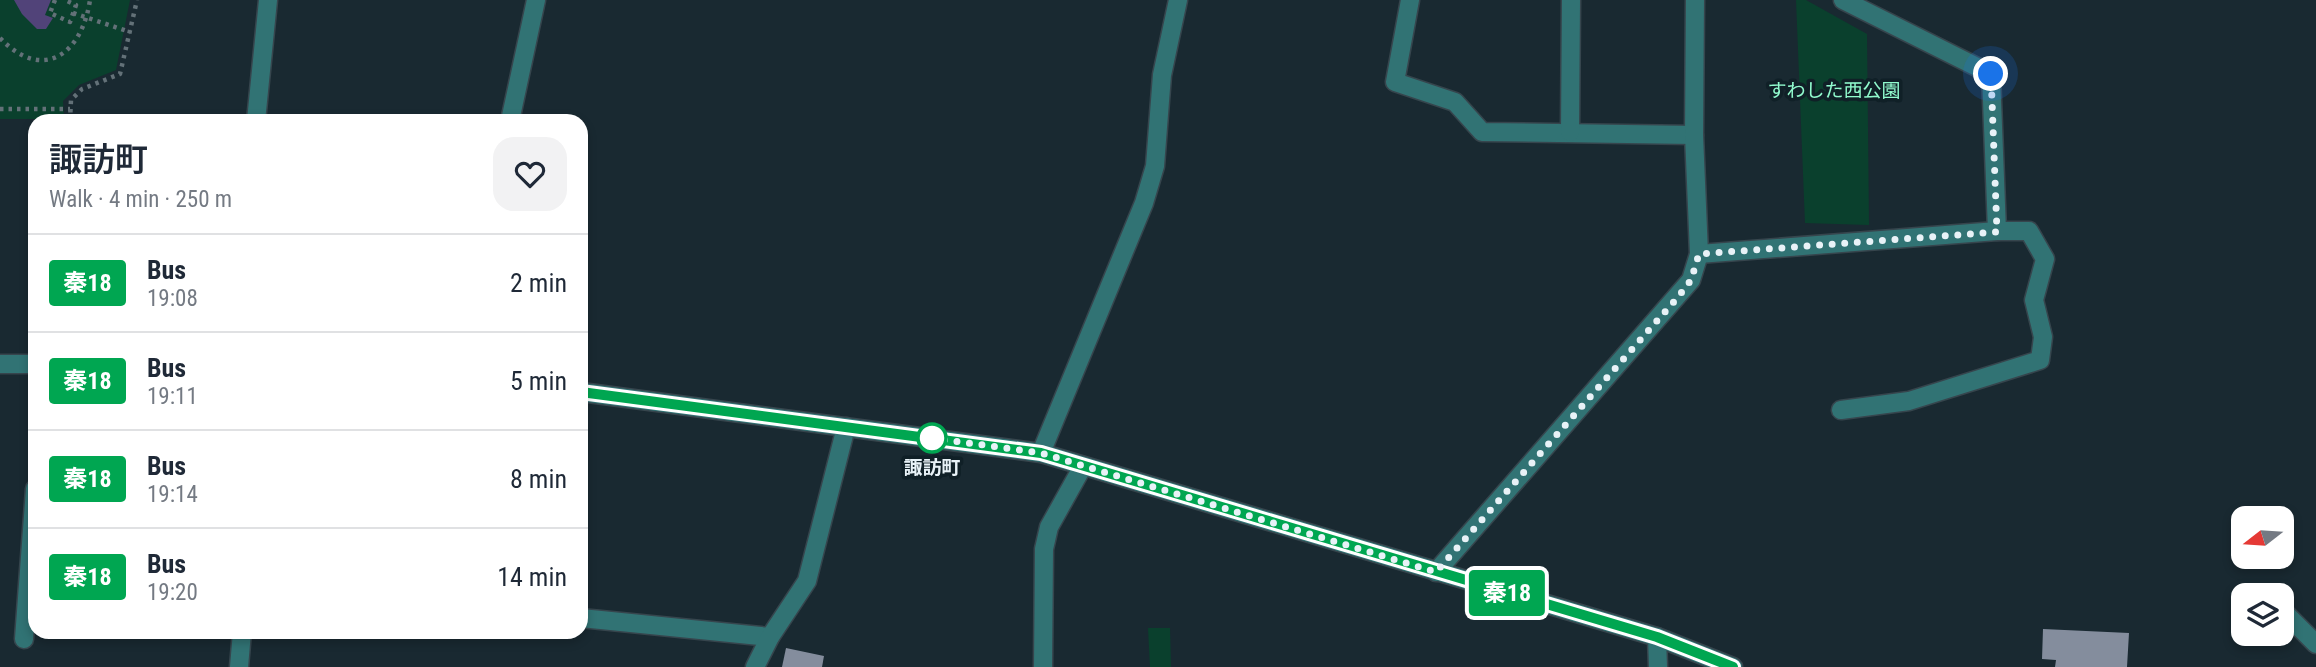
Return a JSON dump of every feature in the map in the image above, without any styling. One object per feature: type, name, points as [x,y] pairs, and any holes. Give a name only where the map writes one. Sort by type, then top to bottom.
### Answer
[{"type":"street","points":[[257,114],[268,0]]},
{"type":"street","points":[[512,114],[536,0]]},
{"type":"street","points":[[1041,453],[1144,203],[1155,166],[1162,75],[1178,0]]},
{"type":"street","points":[[1410,0],[1395,82],[1455,103],[1482,132],[1693,135]]},
{"type":"street","points":[[1570,132],[1571,0]]},
{"type":"street","points":[[1436,572],[1691,280],[1699,254],[1693,135],[1695,0]]},
{"type":"street","points":[[1843,0],[1991,74],[1997,232]]},
{"type":"street","points":[[1699,254],[2029,231],[2045,259],[2034,300],[2043,337],[2040,360],[1909,401],[1841,410]]},
{"type":"street","points":[[0,364],[28,364]]},
{"type":"street","points":[[588,392],[1041,453],[1657,637],[1733,667]]},
{"type":"street","points":[[755,667],[770,637],[807,581],[846,427]]},
{"type":"street","points":[[1043,667],[1044,549],[1049,527],[1083,466]]},
{"type":"street","points":[[24,639],[28,584]]},
{"type":"street","points":[[588,619],[770,637]]},
{"type":"street","points":[[2294,622],[2316,644]]},
{"type":"street","points":[[1657,637],[1658,667]]},
{"type":"street","points":[[239,667],[241,639]]},
{"type":"path","points":[[55,0],[50,13],[70,22],[76,5],[65,0]]},
{"type":"path","points":[[0,38],[12,50],[26,58],[40,61],[51,59],[71,49],[87,18],[90,0]]},
{"type":"path","points":[[70,114],[71,100],[82,89],[120,74],[137,0]]},
{"type":"path","points":[[73,13],[130,32]]},
{"type":"path","points":[[0,109],[70,109]]},
{"type":"green space","points":[[0,0],[130,0],[116,70],[79,85],[63,101],[64,114],[28,114],[28,119],[0,119]]},
{"type":"green space","name":"すわした西公園","points":[[1796,0],[1806,0],[1867,34],[1869,225],[1805,223]]},
{"type":"green space","points":[[1148,628],[1170,628],[1171,667],[1150,667]]},
{"type":"shaded area","points":[[14,0],[51,0],[45,15],[53,18],[46,29],[37,29],[22,14]]},
{"type":"building","points":[[2043,629],[2129,633],[2127,667],[2055,667],[2056,660],[2042,659]]},
{"type":"building","points":[[786,648],[824,656],[822,667],[782,667]]},
{"type":"bus line","name":"秦18","points":[[588,393],[1041,453],[1657,637],[1733,667]]},
{"type":"place","name":"諏訪町","points":[[932,438]]},
{"type":"route","points":[[932,438],[1041,453],[1436,572],[1678,297],[1691,280],[1699,254],[1997,232],[1991,74]]}]
